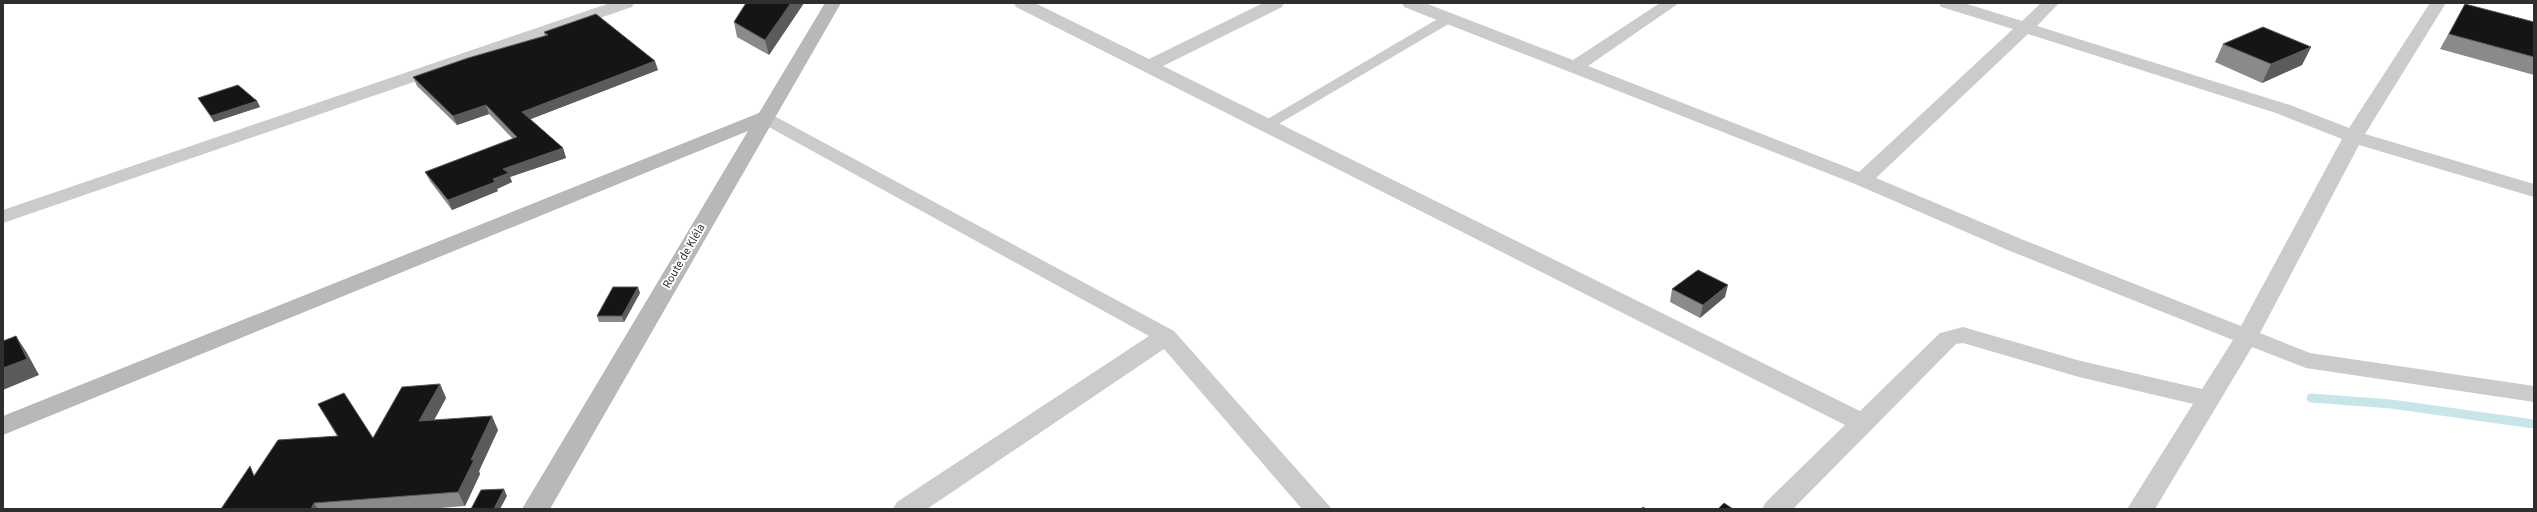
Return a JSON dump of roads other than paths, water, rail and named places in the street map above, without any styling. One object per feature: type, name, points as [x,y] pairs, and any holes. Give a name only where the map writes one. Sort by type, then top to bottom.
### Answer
[{"type":"main road","name":"Route de Kléla","points":[[536,509],[833,3]]},
{"type":"main road","points":[[3,426],[765,117]]},
{"type":"street","points":[[3,217],[626,3]]},
{"type":"street","points":[[1022,3],[1863,423]]},
{"type":"street","points":[[1149,66],[1276,3]]},
{"type":"street","points":[[1410,3],[1862,180],[2018,246],[2246,338],[2306,360],[2534,394]]},
{"type":"street","points":[[1575,67],[1671,3]]},
{"type":"street","points":[[1947,3],[2283,109],[2353,137],[2534,192]]},
{"type":"street","points":[[1862,180],[2024,27],[2052,3]]},
{"type":"street","points":[[2141,509],[2246,338],[2353,137],[2438,3]]},
{"type":"street","points":[[765,117],[1166,336],[1318,509]]},
{"type":"street","points":[[1776,509],[1948,338],[1963,335],[2079,369],[2209,399]]},
{"type":"street","points":[[907,509],[1166,336]]},
{"type":"lane","points":[[1266,124],[1449,18]]},
{"type":"waterway","points":[[2311,398],[2391,404],[2534,424]]}]
